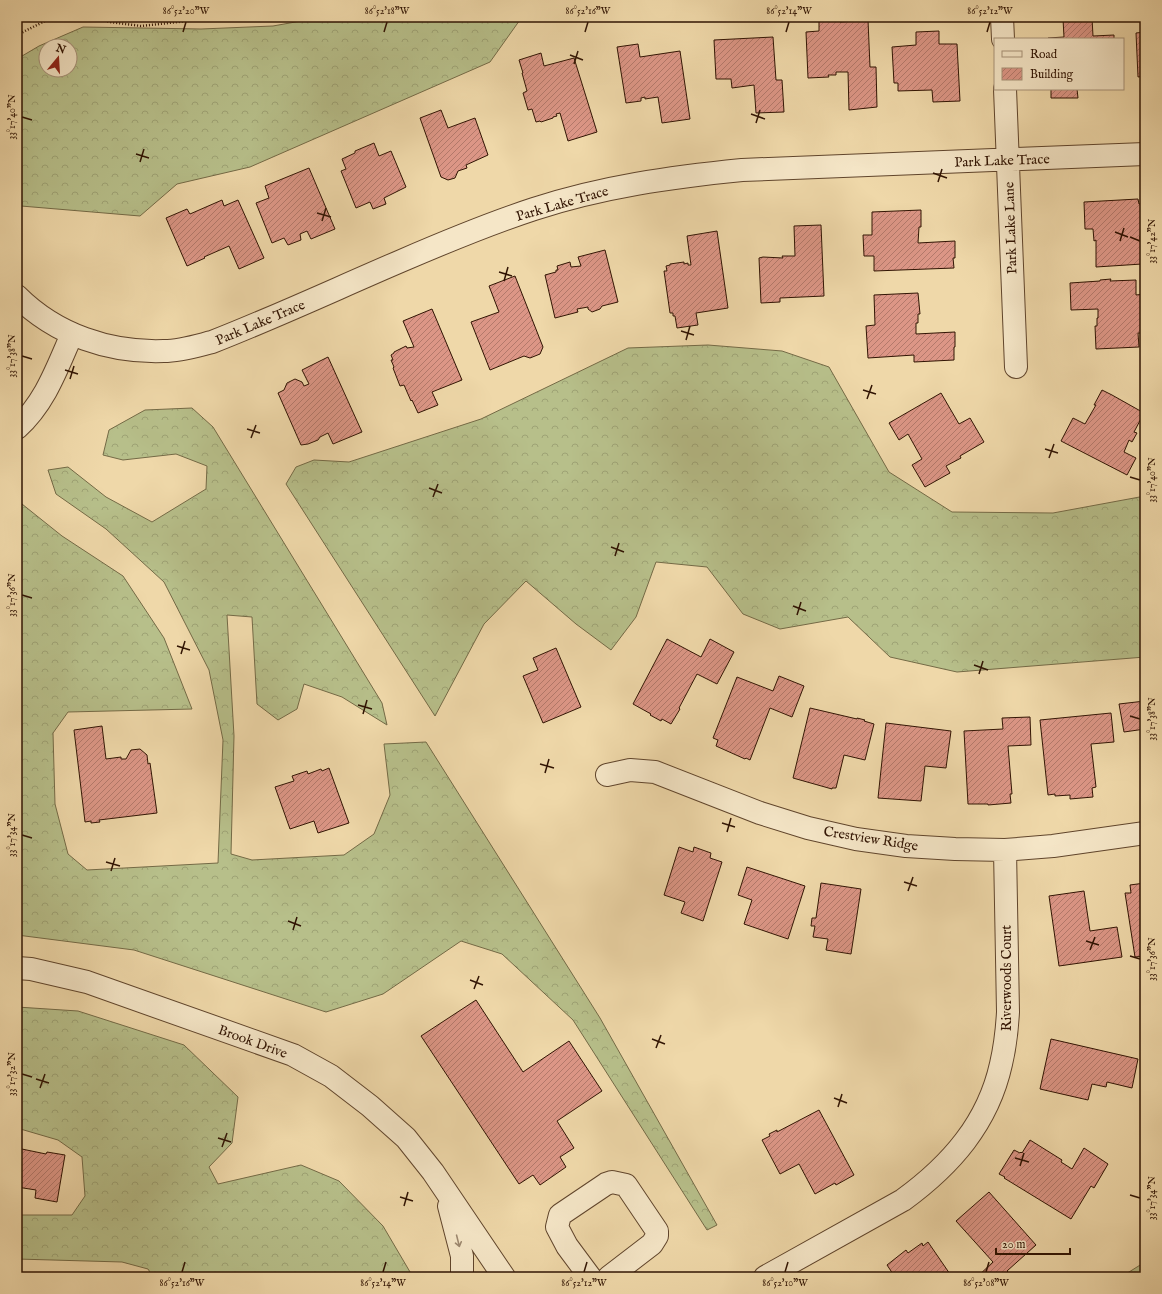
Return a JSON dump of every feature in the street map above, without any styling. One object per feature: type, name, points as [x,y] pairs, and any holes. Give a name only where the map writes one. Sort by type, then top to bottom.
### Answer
[{"type":"street","points":[[1002,17],[1003,38]]},
{"type":"street","name":"Park Lake Lane","points":[[1005,90],[1016,367]]},
{"type":"street","name":"Park Lake Trace","points":[[17,296],[27,306],[49,322],[94,343],[118,349],[141,351],[181,349],[212,342],[484,226],[587,194],[638,183],[690,175],[742,170],[1145,154]]},
{"type":"street","points":[[17,428],[34,410],[48,390],[72,334]]},
{"type":"street","name":"Crestview Ridge","points":[[607,775],[630,770],[655,772],[760,813],[808,828],[856,839],[906,846],[1005,850],[1053,846],[1145,833]]},
{"type":"street","name":"Riverwoods Court","points":[[765,1277],[904,1200],[939,1171],[954,1155],[968,1137],[982,1114],[993,1090],[1001,1065],[1006,1039],[1008,1012],[1005,850]]},
{"type":"street","name":"Brook Drive","points":[[17,968],[31,969],[87,982],[292,1055],[331,1076],[370,1106],[406,1138],[445,1189],[504,1277]]},
{"type":"street","points":[[590,1277],[567,1246],[557,1227],[560,1215],[606,1184],[612,1182],[626,1185],[657,1230],[657,1236],[652,1244],[609,1277]]},
{"type":"street","name":"Brook Drive","points":[[445,1189],[462,1256],[462,1277]]},
{"type":"path","points":[[17,35],[53,17]]},
{"type":"path","points":[[93,17],[110,22],[142,26],[224,17]]},
{"type":"green space","points":[[323,17],[522,17],[490,62],[250,167],[177,184],[140,216],[21,206],[17,202],[17,59],[38,47],[38,78],[78,78],[78,38],[58,38],[83,27],[201,29],[273,26]]},
{"type":"green space","points":[[708,345],[782,351],[829,367],[889,472],[952,512],[1053,513],[1145,496],[1145,657],[957,672],[890,657],[848,617],[780,629],[743,614],[707,567],[656,562],[636,617],[611,650],[576,624],[526,581],[484,624],[435,716],[286,484],[296,467],[314,460],[349,462],[481,419],[628,348]]},
{"type":"green space","points":[[192,408],[213,427],[382,703],[387,725],[342,697],[304,684],[297,709],[278,720],[257,704],[252,617],[227,615],[234,736],[231,854],[252,860],[344,855],[374,834],[390,795],[384,744],[426,742],[600,1018],[717,1225],[707,1230],[573,1020],[502,954],[461,941],[383,994],[326,1012],[134,950],[17,935],[17,500],[62,536],[123,576],[164,638],[192,709],[68,712],[53,733],[55,804],[68,854],[87,870],[218,863],[223,740],[209,670],[164,582],[106,529],[56,494],[48,470],[68,467],[106,497],[152,522],[206,489],[207,466],[176,454],[123,460],[103,455],[109,430],[145,410]]},
{"type":"green space","points":[[17,1007],[78,1011],[184,1045],[238,1097],[232,1143],[209,1167],[218,1184],[301,1165],[339,1181],[383,1226],[413,1277],[153,1277],[148,1269],[122,1262],[17,1259],[17,1215],[72,1215],[85,1196],[82,1157],[58,1140],[17,1128]]},
{"type":"green space","points":[[1145,1262],[1145,1277],[1121,1277]]},
{"type":"building","points":[[840,17],[840,22],[868,20],[870,67],[876,67],[877,107],[849,110],[848,72],[836,72],[836,75],[828,75],[829,77],[808,78],[806,32],[819,31],[819,18]]},
{"type":"building","points":[[1092,18],[1093,36],[1114,35],[1114,38],[1048,38],[1064,37],[1063,19]]},
{"type":"building","points":[[939,31],[939,44],[957,44],[960,101],[933,102],[932,90],[898,91],[898,83],[894,83],[892,47],[916,45],[916,32]]},
{"type":"building","points":[[1145,32],[1145,76],[1138,77],[1136,33]]},
{"type":"building","points":[[773,37],[776,80],[782,80],[784,112],[756,113],[754,85],[732,88],[731,79],[716,79],[714,40]]},
{"type":"building","points":[[638,44],[640,57],[680,51],[690,119],[662,123],[658,97],[645,99],[645,97],[641,98],[641,101],[626,103],[617,47]]},
{"type":"building","points":[[541,53],[544,66],[574,58],[597,132],[568,141],[560,113],[556,114],[557,116],[553,118],[536,122],[532,109],[528,110],[523,93],[527,91],[519,60]]},
{"type":"building","points":[[1051,90],[1077,90],[1078,98],[1051,98]]},
{"type":"building","points":[[441,110],[448,128],[475,118],[488,155],[466,165],[467,168],[458,171],[455,178],[448,180],[441,177],[420,118]]},
{"type":"building","points":[[374,143],[379,156],[391,151],[406,187],[384,198],[386,204],[373,209],[370,202],[356,208],[341,171],[346,169],[342,159],[355,153],[355,151]]},
{"type":"building","points":[[309,168],[335,229],[311,239],[307,231],[300,234],[301,240],[288,245],[284,238],[272,243],[256,203],[269,198],[265,186]]},
{"type":"building","points":[[1138,199],[1139,204],[1145,204],[1145,236],[1140,236],[1142,264],[1096,267],[1096,240],[1094,241],[1093,229],[1085,229],[1084,202]]},
{"type":"building","points":[[222,200],[224,206],[238,200],[264,258],[239,269],[229,246],[187,266],[166,218],[187,209],[190,214]]},
{"type":"building","points":[[921,210],[921,227],[919,227],[918,243],[955,241],[955,258],[953,258],[954,268],[874,271],[874,256],[864,256],[863,235],[872,235],[872,212]]},
{"type":"building","points":[[821,225],[824,296],[780,298],[780,302],[761,303],[759,258],[783,258],[782,256],[795,256],[794,226]]},
{"type":"building","points":[[717,231],[728,308],[696,313],[698,325],[677,328],[675,316],[673,316],[673,313],[670,313],[664,271],[667,271],[666,266],[684,262],[684,264],[688,263],[688,265],[691,265],[687,236]]},
{"type":"building","points":[[605,250],[618,302],[602,306],[600,309],[592,312],[588,309],[588,307],[577,309],[578,312],[555,318],[545,275],[556,272],[556,270],[558,270],[557,266],[570,262],[571,267],[581,266],[578,257]]},
{"type":"building","points":[[515,276],[543,347],[540,354],[530,358],[524,356],[490,370],[471,322],[499,312],[489,286]]},
{"type":"building","points":[[1111,279],[1110,281],[1136,280],[1136,295],[1145,294],[1145,333],[1138,333],[1139,347],[1096,349],[1095,326],[1097,326],[1098,309],[1071,310],[1070,283]]},
{"type":"building","points":[[918,293],[920,314],[918,314],[918,323],[916,323],[916,334],[955,332],[954,360],[914,362],[914,355],[868,358],[866,326],[875,325],[874,295]]},
{"type":"building","points":[[432,309],[462,380],[432,392],[438,405],[418,413],[404,385],[400,386],[393,368],[394,367],[391,360],[393,360],[391,355],[406,346],[407,348],[414,347],[403,321]]},
{"type":"building","points":[[328,357],[362,432],[333,444],[328,433],[320,437],[318,440],[301,445],[278,393],[284,390],[287,383],[295,379],[302,382],[304,386],[309,384],[302,370]]},
{"type":"building","points":[[1102,390],[1144,413],[1134,432],[1137,433],[1132,442],[1129,440],[1124,452],[1136,458],[1127,475],[1061,441],[1073,418],[1085,424],[1096,405],[1094,405]]},
{"type":"building","points":[[941,393],[959,424],[970,418],[984,442],[960,456],[961,458],[946,466],[950,473],[925,487],[912,465],[922,459],[908,434],[899,440],[889,423]]},
{"type":"building","points":[[667,639],[701,657],[710,639],[734,652],[717,684],[697,674],[671,724],[662,719],[661,721],[633,704]]},
{"type":"building","points":[[556,648],[581,707],[543,723],[523,676],[538,670],[533,658]]},
{"type":"building","points":[[779,676],[804,686],[792,717],[770,708],[750,760],[716,746],[718,740],[713,738],[737,677],[773,691]]},
{"type":"building","points":[[1145,701],[1145,729],[1124,732],[1119,704]]},
{"type":"building","points":[[810,708],[865,720],[864,721],[874,724],[865,760],[844,755],[836,788],[832,789],[793,778]]},
{"type":"building","points":[[1111,713],[1114,742],[1091,744],[1096,787],[1092,788],[1093,797],[1070,799],[1070,795],[1048,795],[1040,720]]},
{"type":"building","points":[[1030,717],[1031,745],[1008,746],[1012,794],[1010,794],[1011,803],[988,805],[968,804],[964,731],[1003,729],[1002,718]]},
{"type":"building","points":[[886,723],[951,731],[946,768],[925,766],[921,801],[878,798]]},
{"type":"building","points":[[102,726],[106,759],[121,757],[121,759],[126,759],[131,750],[140,749],[147,755],[148,764],[150,763],[157,813],[99,820],[100,822],[85,822],[74,730]]},
{"type":"building","points":[[329,768],[349,823],[318,833],[314,821],[290,829],[275,787],[294,781],[292,776],[307,771],[308,774],[321,769],[322,771]]},
{"type":"building","points":[[679,847],[693,852],[694,847],[711,853],[710,858],[722,862],[703,921],[681,913],[685,902],[664,895]]},
{"type":"building","points":[[747,867],[805,886],[788,939],[744,924],[752,900],[738,895]]},
{"type":"building","points":[[821,883],[861,889],[851,954],[826,950],[828,939],[813,937],[815,926],[811,926],[812,918],[816,918]]},
{"type":"building","points":[[1145,883],[1145,956],[1135,957],[1125,893],[1131,893],[1130,885]]},
{"type":"building","points":[[1084,891],[1090,931],[1117,927],[1122,957],[1059,966],[1049,896]]},
{"type":"building","points":[[476,1000],[523,1072],[569,1041],[602,1091],[557,1121],[574,1148],[560,1157],[566,1167],[540,1185],[533,1175],[519,1184],[421,1036]]},
{"type":"building","points":[[1051,1039],[1138,1059],[1132,1088],[1107,1082],[1106,1087],[1092,1084],[1088,1100],[1040,1089]]},
{"type":"building","points":[[819,1110],[854,1175],[815,1194],[799,1164],[780,1174],[762,1140],[770,1136],[769,1134],[777,1130],[777,1132]]},
{"type":"building","points":[[1030,1140],[1062,1160],[1061,1162],[1072,1169],[1084,1148],[1108,1164],[1094,1188],[1091,1186],[1071,1219],[999,1174],[1014,1150],[1022,1153]]},
{"type":"building","points":[[17,1148],[46,1154],[47,1152],[65,1155],[57,1202],[35,1198],[36,1190],[17,1187]]},
{"type":"building","points":[[989,1192],[1036,1245],[1007,1271],[1013,1277],[977,1277],[993,1262],[956,1221]]},
{"type":"building","points":[[928,1242],[952,1277],[895,1277],[887,1265],[906,1250],[908,1253],[922,1243],[923,1246]]}]
